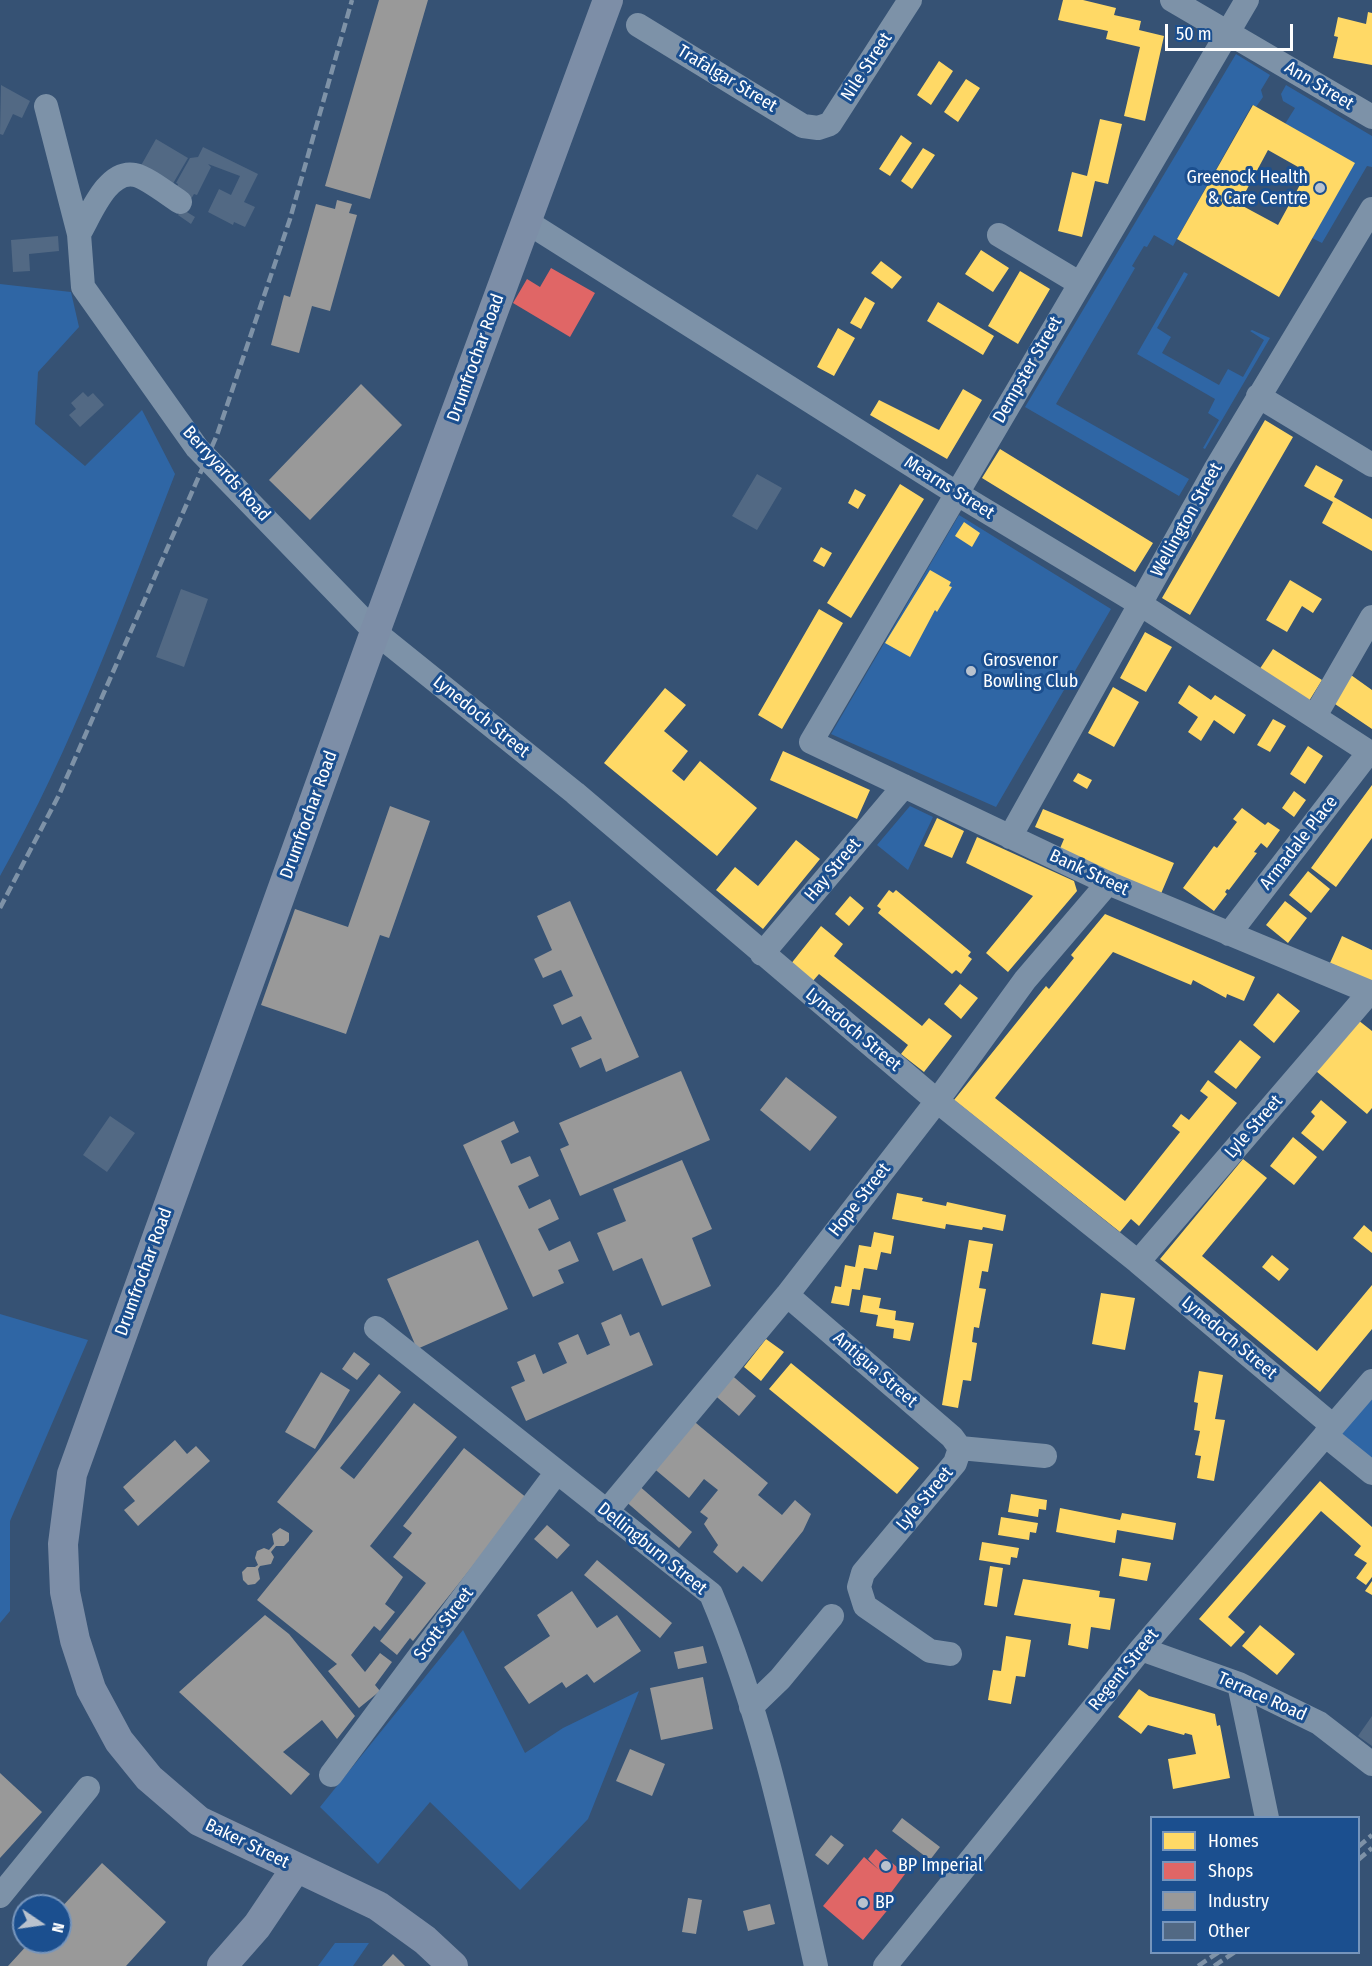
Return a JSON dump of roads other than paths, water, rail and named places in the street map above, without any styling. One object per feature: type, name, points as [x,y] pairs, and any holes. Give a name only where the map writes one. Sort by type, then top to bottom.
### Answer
[{"type":"main road","name":"Drumfrochar Road","points":[[75,1640],[65,1592],[63,1544],[72,1474],[375,632],[608,0]]},
{"type":"main road","name":"Baker Street","points":[[75,1640],[91,1689],[113,1730],[149,1778],[199,1821],[378,1906],[425,1940],[453,1966]]},
{"type":"main road","points":[[222,1966],[257,1926],[296,1868]]},
{"type":"street","name":"Nile Street","points":[[818,128],[830,124],[910,0]]},
{"type":"street","name":"Ann Street","points":[[1172,0],[1372,117]]},
{"type":"street","name":"Dempster Street","points":[[811,742],[1247,0]]},
{"type":"street","name":"Trafalgar Street","points":[[638,25],[802,126],[818,128]]},
{"type":"street","name":"Berryyards Road","points":[[46,106],[79,234],[83,287],[196,448],[375,632]]},
{"type":"street","points":[[79,234],[109,184],[126,176],[135,175],[180,202]]},
{"type":"street","name":"Wellington Street","points":[[1010,837],[1258,396],[1372,209]]},
{"type":"street","name":"Mearns Street","points":[[526,222],[956,493],[1140,604],[1370,753]]},
{"type":"street","points":[[999,236],[1079,283]]},
{"type":"street","points":[[1258,396],[1372,465]]},
{"type":"street","points":[[1315,716],[1372,616]]},
{"type":"street","name":"Lynedoch Street","points":[[375,632],[575,793],[937,1101],[1138,1262],[1329,1430],[1372,1473]]},
{"type":"street","name":"Bank Street","points":[[811,742],[1108,883],[1371,993]]},
{"type":"street","name":"Armadale Place","points":[[1229,934],[1370,753]]},
{"type":"street","name":"Hay Street","points":[[762,954],[904,786]]},
{"type":"street","name":"Hope Street","points":[[606,1512],[787,1295],[937,1101],[1025,980],[1108,883]]},
{"type":"street","name":"Lyle Street","points":[[1138,1262],[1371,993]]},
{"type":"street","name":"Antigua Street","points":[[787,1295],[952,1437],[960,1448]]},
{"type":"street","name":"Dellingburn Street","points":[[376,1328],[711,1594],[736,1655],[751,1707],[797,1878],[816,1966]]},
{"type":"street","name":"Regent Street","points":[[885,1966],[1141,1649],[1372,1381]]},
{"type":"street","name":"Lyle Street","points":[[951,1654],[930,1651],[905,1636],[865,1606],[859,1587],[863,1573],[955,1463],[960,1448],[1045,1456]]},
{"type":"street","name":"Scott Street","points":[[331,1775],[557,1472]]},
{"type":"street","points":[[751,1707],[780,1679],[832,1616]]},
{"type":"street","name":"Terrace Road","points":[[1141,1649],[1239,1684],[1320,1723],[1372,1764]]},
{"type":"street","points":[[1239,1684],[1267,1816]]},
{"type":"street","points":[[0,1896],[88,1788]]},
{"type":"railway","points":[[0,908],[59,795],[217,435],[290,219],[352,0]]},
{"type":"railway","points":[[1360,1845],[1372,1835]]},
{"type":"railway","points":[[1360,1858],[1372,1848]]},
{"type":"railway","points":[[1198,1966],[1216,1954]]},
{"type":"railway","points":[[1214,1966],[1232,1954]]},
{"type":"place","name":"Greenock Health & Care Centre","points":[[1320,188]]},
{"type":"place","name":"Grosvenor Bowling Club","points":[[971,671]]},
{"type":"place","name":"BP Imperial","points":[[886,1866]]},
{"type":"place","name":"BP","points":[[863,1903]]}]
